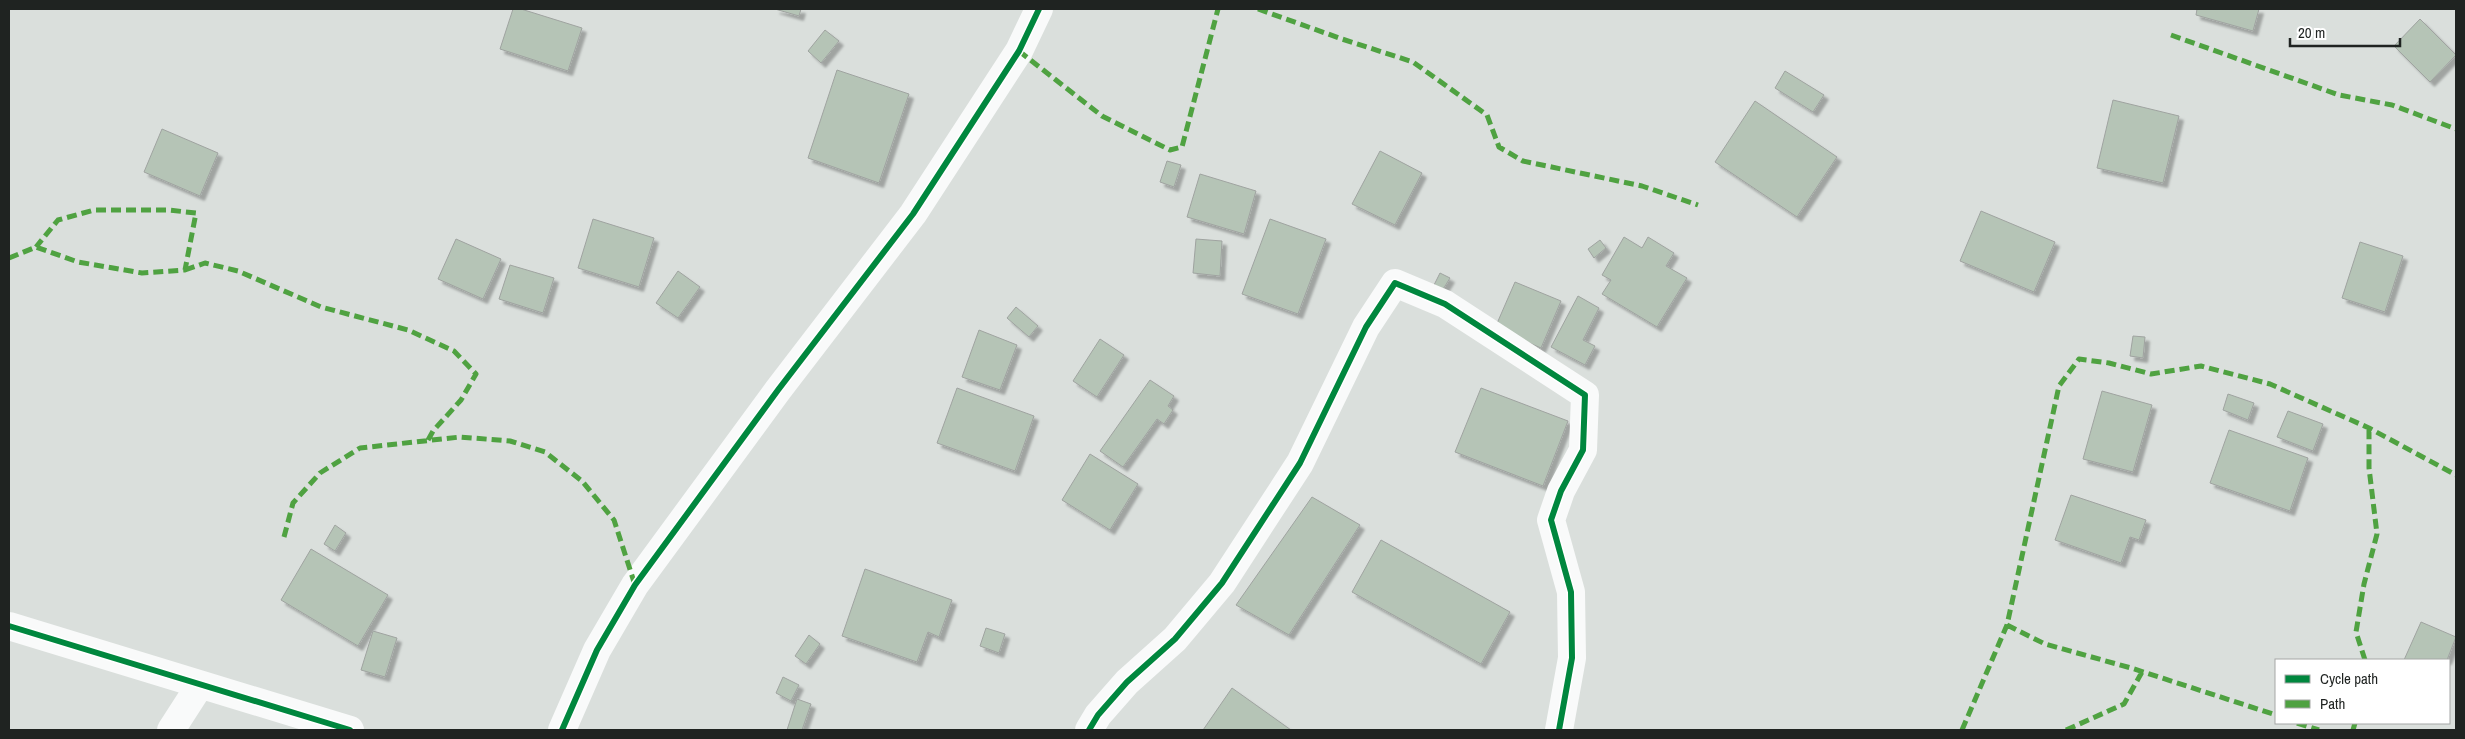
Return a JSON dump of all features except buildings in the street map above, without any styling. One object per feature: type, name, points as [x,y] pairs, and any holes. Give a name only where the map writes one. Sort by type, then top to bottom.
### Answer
[{"type":"street","points":[[562,730],[597,650],[635,585],[778,390],[913,214],[1019,51],[1039,9]]},
{"type":"street","points":[[1089,730],[1098,715],[1127,682],[1174,639],[1222,583],[1300,463],[1366,327],[1395,283],[1445,304],[1585,395],[1583,450],[1561,491],[1551,520],[1571,592],[1572,658],[1559,730]]},
{"type":"street","points":[[9,626],[350,730]]},
{"type":"street","points":[[171,730],[200,685]]},
{"type":"marked path","points":[[1019,51],[1102,116],[1170,150],[1182,147],[1218,9]]},
{"type":"marked path","points":[[1258,9],[1413,62],[1487,115],[1499,147],[1523,161],[1642,186],[1698,205]]},
{"type":"marked path","points":[[2171,35],[2339,95],[2392,105],[2456,129]]},
{"type":"marked path","points":[[9,258],[36,247],[78,262],[142,273],[185,270],[196,213],[168,210],[94,210],[58,220],[36,247]]},
{"type":"marked path","points":[[185,270],[205,263],[238,271],[321,307],[408,330],[454,351],[476,374],[461,400],[433,431],[428,440]]},
{"type":"marked path","points":[[1962,730],[2007,625],[2059,386],[2079,359],[2109,363],[2151,374],[2201,366],[2270,384],[2369,428],[2456,475]]},
{"type":"marked path","points":[[2365,659],[2356,632],[2364,584],[2377,534],[2369,468],[2369,428]]},
{"type":"marked path","points":[[284,537],[293,503],[320,473],[360,448],[460,437],[510,441],[545,452],[582,481],[614,520],[635,585]]},
{"type":"marked path","points":[[2007,625],[2045,644],[2131,668],[2275,715]]},
{"type":"marked path","points":[[2066,730],[2124,704],[2142,672]]},
{"type":"marked path","points":[[2300,724],[2319,730]]},
{"type":"marked path","points":[[2353,730],[2355,724]]},
{"type":"cycle path","points":[[562,730],[597,650],[635,585],[778,390],[913,214],[1019,51],[1039,9]]},
{"type":"cycle path","points":[[1089,730],[1098,715],[1127,682],[1175,639],[1222,583],[1300,463],[1366,327],[1395,283],[1445,304],[1585,395],[1583,450],[1561,491],[1551,520],[1571,592],[1572,658],[1559,730]]},
{"type":"cycle path","points":[[9,626],[350,730]]}]
